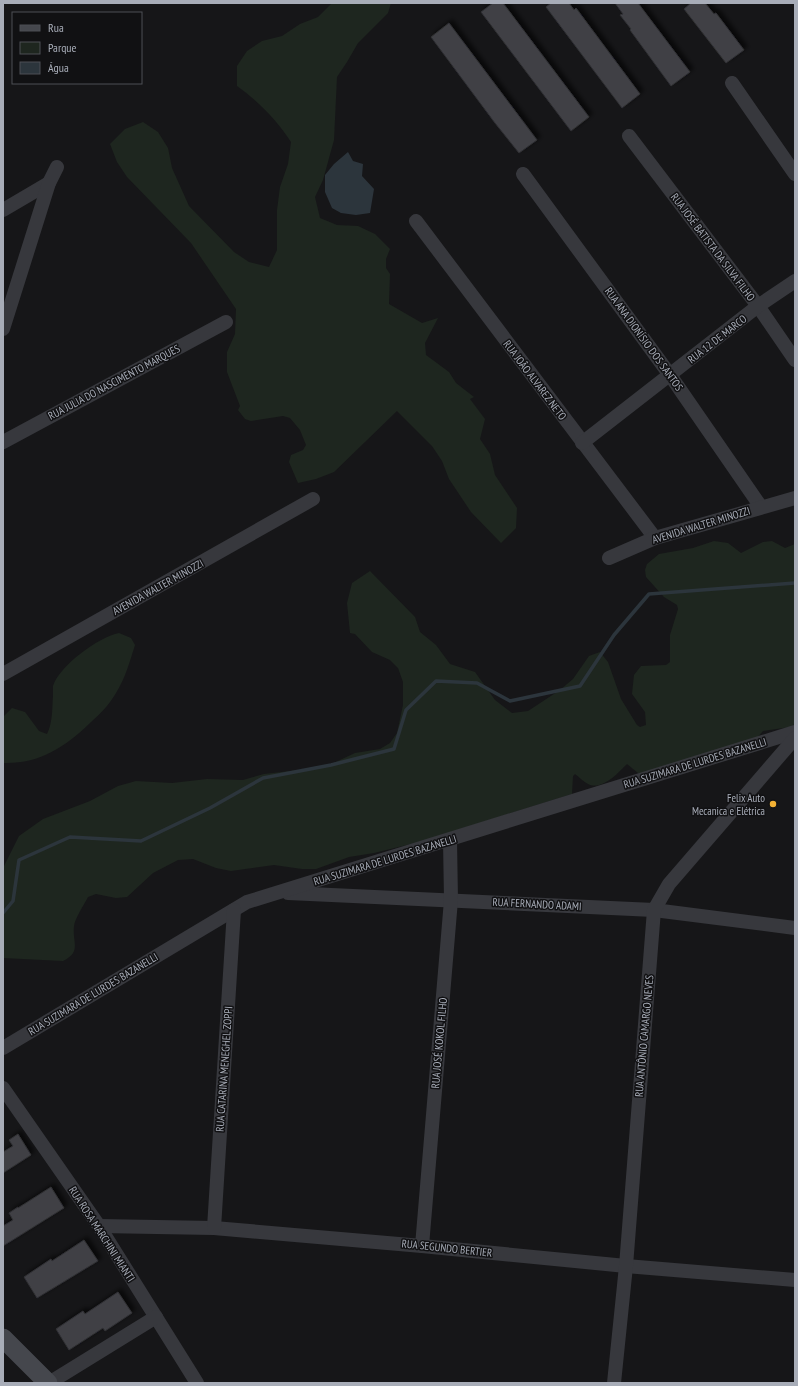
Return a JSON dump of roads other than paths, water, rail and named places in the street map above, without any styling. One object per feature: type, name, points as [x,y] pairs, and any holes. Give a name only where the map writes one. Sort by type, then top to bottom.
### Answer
[{"type":"street","points":[[732,82],[795,174]]},
{"type":"street","name":"RUA JOSÉ BATISTA DA SILVA FILHO","points":[[629,136],[758,306],[795,360]]},
{"type":"street","points":[[3,329],[49,183],[57,167]]},
{"type":"street","name":"RUA ANA DIONÍSIO DOS SANTOS","points":[[523,174],[670,375],[761,507]]},
{"type":"street","points":[[3,210],[49,183]]},
{"type":"street","name":"RUA JOÃO ALVAREZ NETO","points":[[416,221],[655,538]]},
{"type":"street","name":"RUA 12 DE MARCO","points":[[582,443],[758,306],[795,281]]},
{"type":"street","name":"RUA JULIA DO NASCIMENTO MARQUES","points":[[3,442],[226,322]]},
{"type":"street","name":"AVENIDA WALTER MINOZZI","points":[[609,558],[655,538],[795,498]]},
{"type":"street","name":"AVENIDA WALTER MINOZZI","points":[[3,674],[313,499]]},
{"type":"street","name":"RUA SUZIMARA DE LURDES BAZANELLI","points":[[3,1048],[247,902],[795,732]]},
{"type":"street","name":"RUA ANTÔNIO CAMARGO NEVES","points":[[614,1383],[626,1266],[654,910],[669,884],[795,738]]},
{"type":"street","name":"RUA JOSÉ KOKOL FILHO","points":[[422,1246],[451,900],[450,840]]},
{"type":"street","name":"RUA FERNANDO ADAMI","points":[[278,893],[654,910],[795,928]]},
{"type":"street","name":"RUA CATARINA MENEGHEL ZOPPI","points":[[214,1228],[234,910]]},
{"type":"street","name":"RUA ROSA MARCHINI MIANTI","points":[[3,1088],[98,1226],[197,1383]]},
{"type":"street","name":"RUA SEGUNDO BERTIER","points":[[98,1226],[214,1228],[795,1280]]},
{"type":"street","points":[[3,1338],[48,1383],[156,1317]]},
{"type":"water","points":[[348,152],[353,161],[363,164],[362,176],[374,189],[370,213],[356,215],[341,213],[332,208],[325,192],[325,175],[334,164]]},
{"type":"waterway","points":[[3,913],[13,901],[19,860],[70,837],[141,841],[210,808],[263,778],[331,765],[394,749],[406,710],[436,681],[477,683],[510,701],[580,686],[614,635],[649,594],[795,583]]},
{"type":"place","name":"Felix Auto Mecanica e Elétrica","points":[[773,804]]}]
